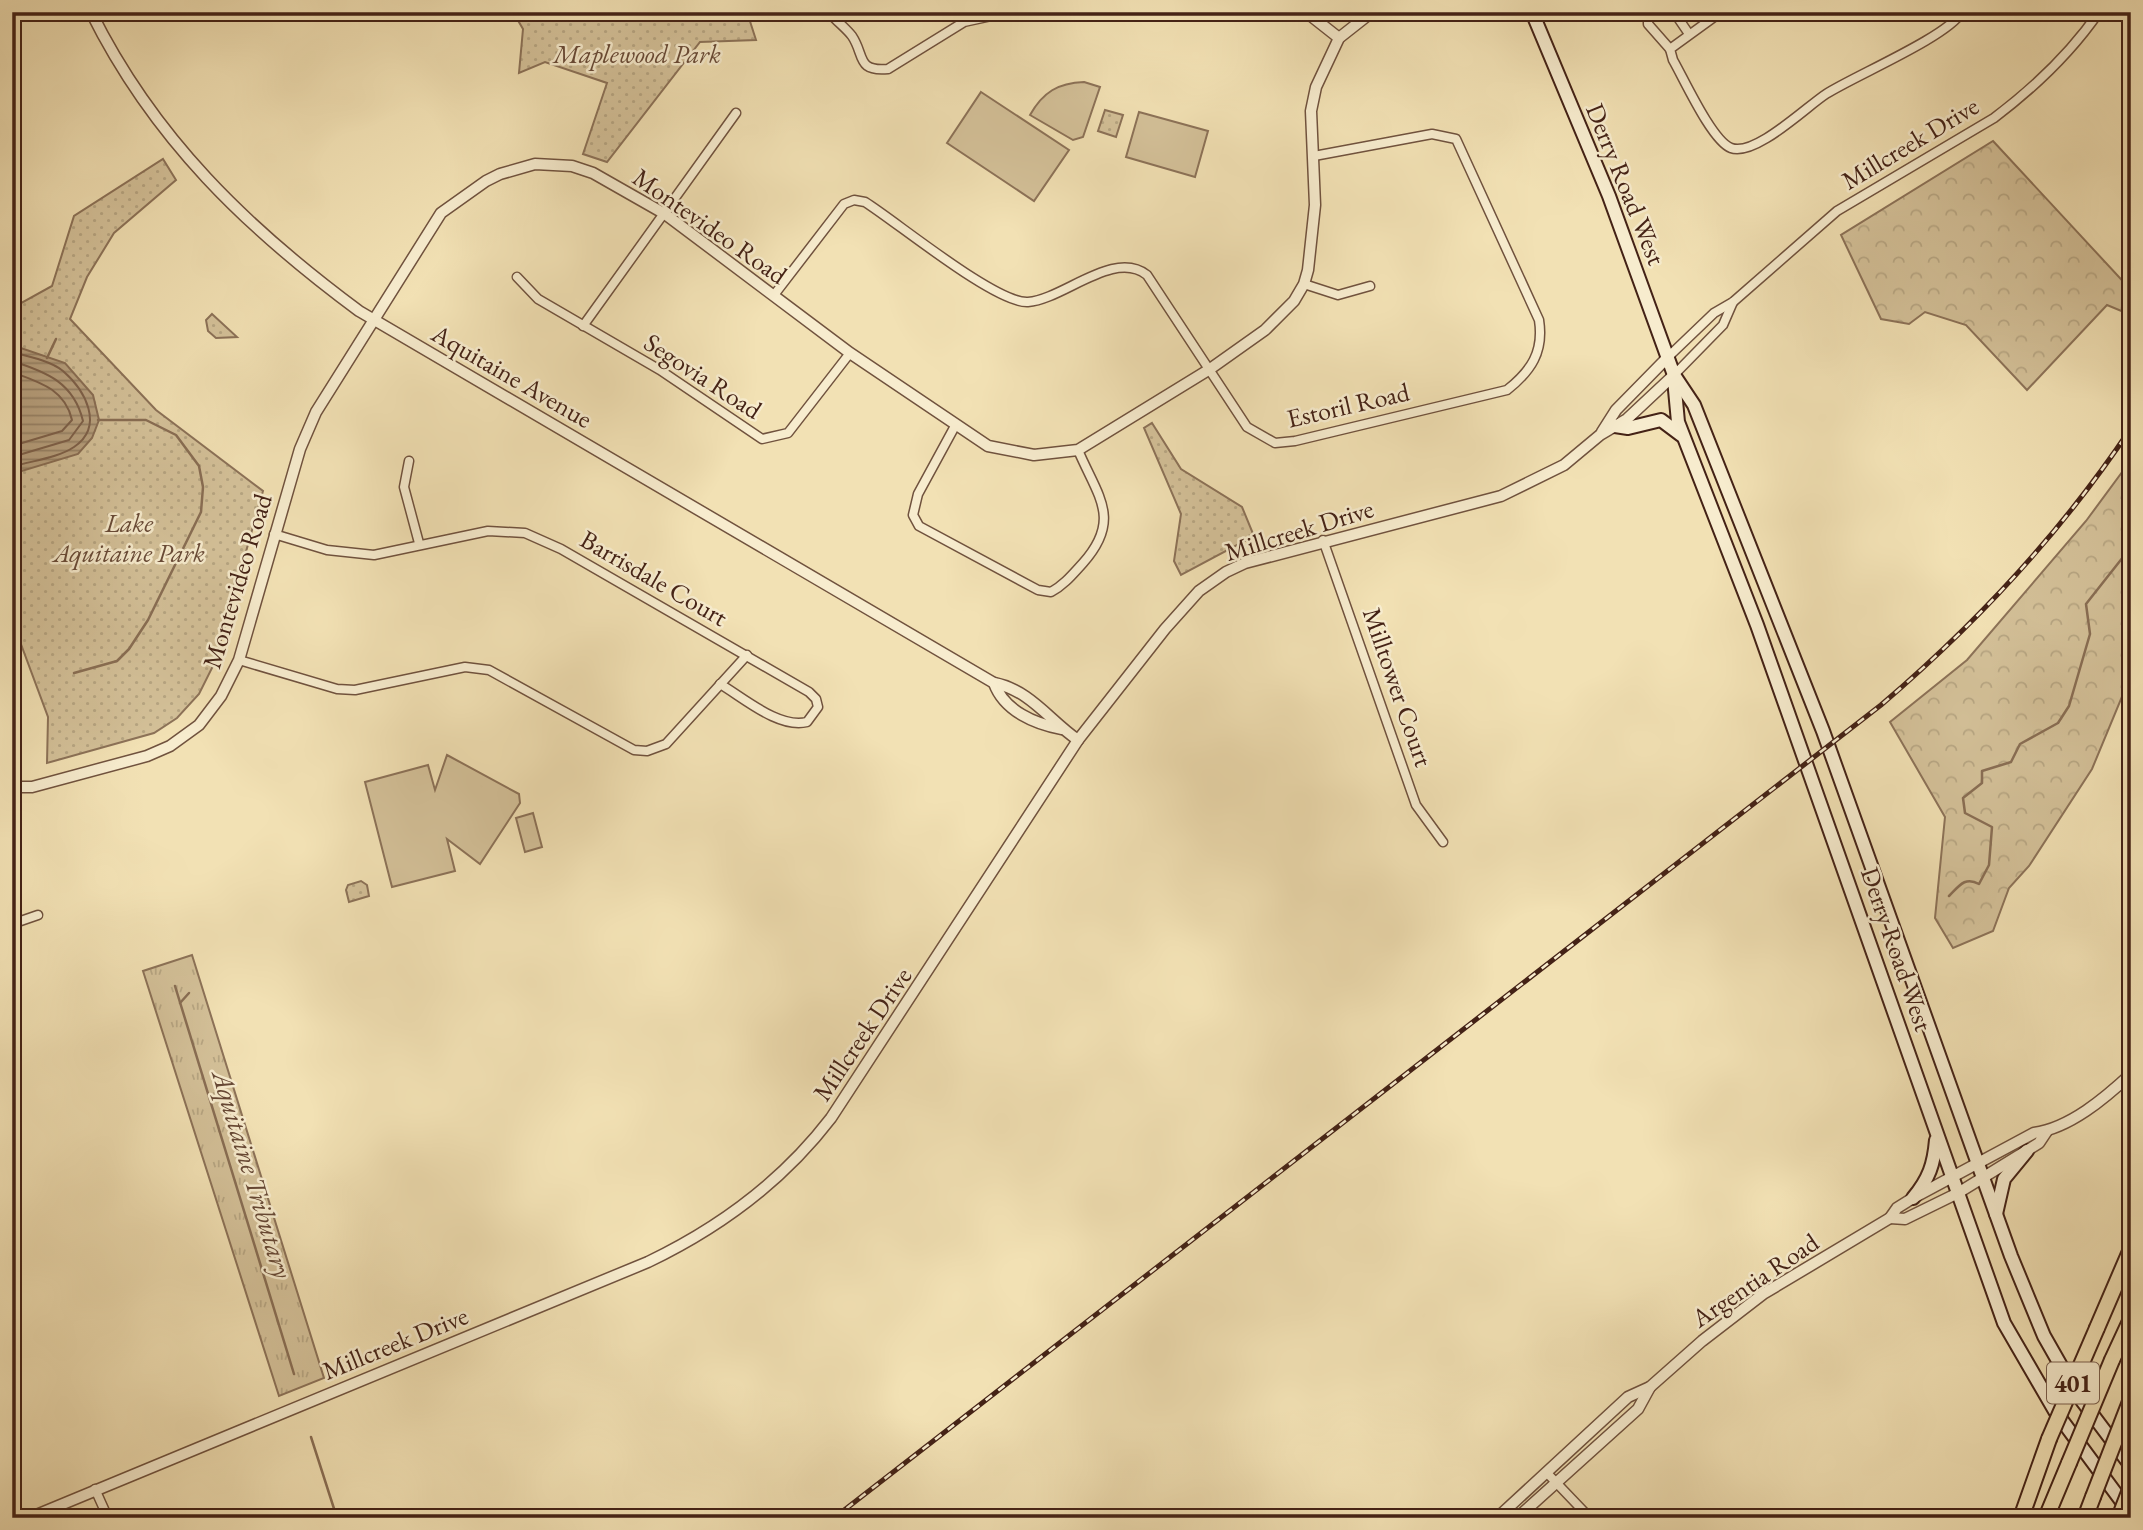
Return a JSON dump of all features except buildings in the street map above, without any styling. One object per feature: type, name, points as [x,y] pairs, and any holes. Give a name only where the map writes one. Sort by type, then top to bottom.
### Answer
[{"type":"highway","name":"401","points":[[2021,1518],[2049,1439],[2131,1249]]},
{"type":"highway","name":"401","points":[[2046,1518],[2131,1319]]},
{"type":"highway","name":"401","points":[[2085,1518],[2131,1399]]},
{"type":"highway","points":[[2119,1518],[2131,1487]]},
{"type":"main road","name":"Derry Road West","points":[[1532,12],[1609,196],[1667,358],[1674,375],[1694,405],[1823,732],[1918,1003],[2044,1336],[2077,1394],[2131,1466]]},
{"type":"main road","name":"Derry Road West","points":[[1674,375],[1678,422],[1730,551],[2004,1323],[2055,1411],[2131,1514]]},
{"type":"main road","points":[[1615,426],[1628,428],[1661,420],[1683,436]]},
{"type":"main road","points":[[1913,1198],[1925,1184],[1934,1163],[1936,1132]]},
{"type":"main road","points":[[1996,1214],[2004,1179],[2028,1151]]},
{"type":"street","name":"Aquitaine Avenue","points":[[91,12],[152,114],[223,198],[303,270],[373,321],[524,406],[994,683],[1007,686],[1048,712],[1062,729],[1078,740]]},
{"type":"street","points":[[829,12],[853,37],[863,62],[872,70],[888,69],[964,22],[1010,12]]},
{"type":"street","points":[[959,12],[964,22]]},
{"type":"street","points":[[1306,12],[1339,38]]},
{"type":"street","name":"Montevideo Road","points":[[12,787],[32,787],[147,756],[170,747],[199,725],[221,696],[239,660],[300,449],[316,412],[441,213],[468,192],[500,174],[535,164],[572,166],[604,178],[665,214],[850,353],[955,425],[1002,451],[1034,455],[1078,450],[1210,369],[1280,318],[1304,284],[1315,205],[1311,111],[1316,87],[1339,38],[1372,12]]},
{"type":"street","points":[[1648,12],[1648,24],[1671,49],[1673,60],[1718,136],[1732,148],[1741,149],[1776,130],[1825,95],[1944,30],[1957,21],[1962,12]]},
{"type":"street","points":[[1674,12],[1689,34]]},
{"type":"street","points":[[1671,49],[1721,12]]},
{"type":"street","name":"Millcreek Drive","points":[[1600,435],[1616,410],[1714,313],[1733,302],[1837,211],[1994,118],[2018,100],[2051,71],[2099,12]]},
{"type":"street","points":[[583,326],[736,113]]},
{"type":"street","name":"Estoril Road","points":[[774,295],[844,204],[853,200],[864,202],[990,288],[1017,301],[1041,299],[1116,268],[1138,268],[1147,275],[1247,427],[1275,443],[1295,441],[1507,390],[1523,377],[1538,356],[1542,336],[1539,320],[1457,139],[1432,134],[1314,156]]},
{"type":"street","name":"Segovia Road","points":[[517,277],[538,299],[660,370],[762,439],[788,433],[850,353]]},
{"type":"street","points":[[1304,284],[1338,295],[1370,286]]},
{"type":"street","name":"Millcreek Drive","points":[[29,1518],[648,1262],[723,1221],[795,1162],[831,1118],[1078,740],[1165,629],[1199,591],[1226,572],[1245,563],[1323,540],[1501,496],[1564,465],[1600,435],[1627,419],[1674,375],[1723,325],[1733,302]]},
{"type":"street","points":[[955,425],[918,494],[913,515],[919,526],[1038,590],[1051,592],[1064,585],[1093,551],[1103,531],[1104,509],[1078,450]]},
{"type":"street","points":[[409,461],[404,487],[419,543]]},
{"type":"street","name":"Barrisdale Court","points":[[274,534],[354,555],[374,555],[419,543],[488,531],[525,533],[561,548],[747,655],[816,699],[818,707],[815,715],[807,722],[797,725],[781,720],[720,684]]},
{"type":"street","name":"Milltower Court","points":[[1323,540],[1416,805],[1443,842]]},
{"type":"street","points":[[239,660],[337,689],[355,690],[465,667],[489,670],[634,750],[648,751],[666,744],[747,655]]},
{"type":"street","name":"Aquitaine Avenue","points":[[994,683],[1000,699],[1039,725],[1062,729]]},
{"type":"street","points":[[12,924],[38,915]]},
{"type":"street","name":"Argentia Road","points":[[1497,1518],[1628,1397],[1650,1387],[1702,1341],[1763,1294],[1890,1218],[1897,1208],[1913,1198],[2034,1133],[2047,1131],[2092,1106],[2131,1074]]},
{"type":"street","name":"Argentia Road","points":[[1890,1218],[1905,1219],[1958,1193],[2028,1151],[2039,1143],[2047,1131]]},
{"type":"street","name":"Argentia Road","points":[[1517,1518],[1638,1409],[1650,1387]]},
{"type":"street","points":[[1547,1473],[1590,1518]]},
{"type":"street","points":[[95,1489],[108,1518]]},
{"type":"green space","name":"Maplewood Park","points":[[513,12],[747,12],[756,40],[700,42],[607,162],[583,154],[607,83],[545,62],[519,73],[523,29]]},
{"type":"green space","points":[[1084,82],[1100,87],[1083,137],[1073,140],[1030,115],[1040,100],[1052,90],[1066,84]]},
{"type":"green space","points":[[981,92],[1069,150],[1034,201],[947,143]]},
{"type":"green space","points":[[1105,110],[1123,115],[1116,137],[1098,131]]},
{"type":"green space","points":[[1139,112],[1208,131],[1195,177],[1126,157]]},
{"type":"green space","points":[[1993,141],[2131,290],[2131,315],[2107,305],[2027,390],[1966,325],[1925,312],[1909,324],[1881,319],[1841,235]]},
{"type":"green space","name":"Lake Aquitaine Park","points":[[163,159],[176,180],[114,233],[87,277],[70,319],[156,410],[263,491],[215,662],[199,694],[177,718],[154,733],[47,763],[48,717],[12,620],[12,308],[52,286],[74,216]]},
{"type":"green space","points":[[212,314],[237,337],[216,338],[208,331],[206,320]]},
{"type":"green space","points":[[1152,423],[1181,469],[1242,507],[1254,536],[1181,575],[1174,561],[1181,514],[1144,428]]},
{"type":"green space","points":[[2131,460],[2131,675],[2092,769],[2029,866],[2009,888],[1993,931],[1953,948],[1935,918],[1945,817],[1890,722],[1967,660],[2086,521]]},
{"type":"green space","points":[[447,755],[519,794],[520,803],[480,864],[447,839],[455,871],[392,887],[365,782],[428,765],[435,790]]},
{"type":"green space","points":[[533,813],[542,847],[525,852],[516,818]]},
{"type":"green space","points":[[361,881],[367,885],[369,896],[349,902],[346,890],[348,885]]},
{"type":"green space","points":[[192,955],[324,1378],[279,1396],[143,971]]},
{"type":"water","points":[[12,345],[65,363],[93,395],[99,420],[92,438],[78,454],[12,474]]},
{"type":"waterway","points":[[47,358],[56,339]]},
{"type":"waterway","points":[[74,673],[117,661],[129,649],[148,620],[201,512],[203,487],[199,466],[176,435],[146,420],[98,420]]},
{"type":"waterway","points":[[1949,896],[1966,882],[1979,884],[1989,865],[1992,827],[1965,813],[1963,798],[1982,783],[1982,771],[2011,762],[2020,744],[2058,723],[2069,706],[2090,634],[2086,604],[2131,547]]},
{"type":"waterway","name":"Aquitaine Tributary","points":[[175,986],[294,1374]]},
{"type":"waterway","points":[[180,1003],[189,993]]},
{"type":"waterway","name":"Aquitaine Tributary","points":[[311,1437],[337,1518]]},
{"type":"railway","points":[[834,1518],[1881,705],[1950,642],[2015,576],[2076,504],[2131,428]]}]
